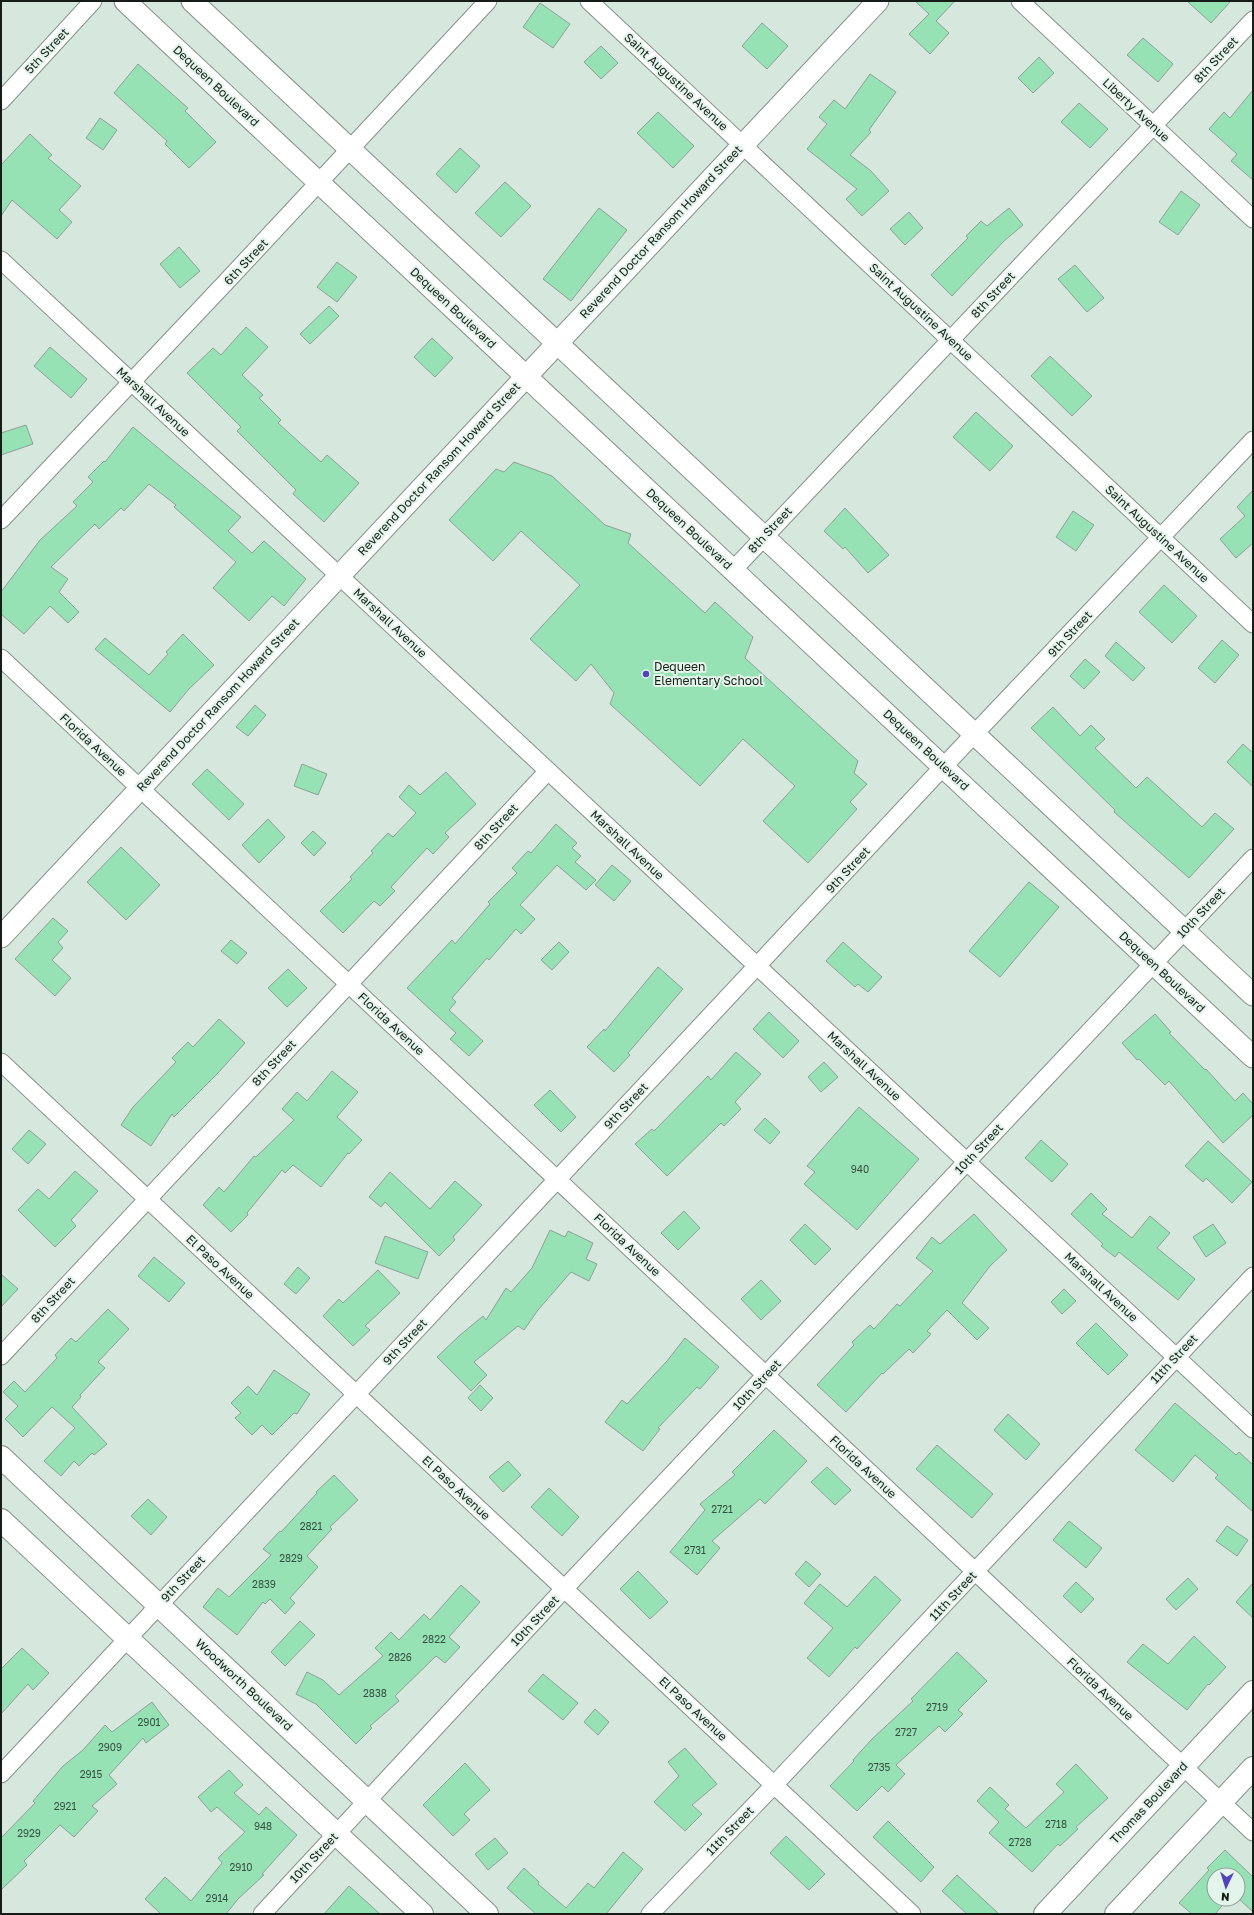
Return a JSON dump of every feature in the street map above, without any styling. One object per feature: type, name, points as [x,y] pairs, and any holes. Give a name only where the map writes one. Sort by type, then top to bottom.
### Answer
[{"type":"main road","name":"Woodworth Boulevard","points":[[1,1457],[487,1914]]},
{"type":"main road","points":[[1,1520],[422,1914]]},
{"type":"main road","name":"Thomas Boulevard","points":[[1046,1914],[1253,1692]]},
{"type":"main road","points":[[1116,1914],[1253,1768]]},
{"type":"street","name":"5th Street","points":[[1,101],[93,1]]},
{"type":"street","name":"Dequeen Boulevard","points":[[125,1],[1253,1057]]},
{"type":"street","points":[[192,1],[1253,995]]},
{"type":"street","name":"6th Street","points":[[1,520],[319,183],[488,1]]},
{"type":"street","name":"Saint Augustine Avenue","points":[[589,1],[1253,624]]},
{"type":"street","name":"Reverend Doctor Ransom Howard Street","points":[[1,937],[878,1]]},
{"type":"street","name":"Liberty Avenue","points":[[1020,1],[1253,219]]},
{"type":"street","name":"8th Street","points":[[733,570],[1253,20]]},
{"type":"street","name":"Marshall Avenue","points":[[1,260],[1253,1429]]},
{"type":"street","name":"9th Street","points":[[1,1774],[757,966],[1253,440]]},
{"type":"street","name":"Florida Avenue","points":[[1,658],[1253,1832]]},
{"type":"street","name":"8th Street","points":[[1,1356],[548,771]]},
{"type":"street","name":"10th Street","points":[[262,1914],[337,1834],[366,1800],[564,1589],[1253,858]]},
{"type":"street","name":"El Paso Avenue","points":[[1,1062],[912,1914]]},
{"type":"street","name":"11th Street","points":[[650,1914],[774,1785],[1253,1276]]},
{"type":"building","points":[[915,1],[955,1],[936,21],[949,33],[930,54],[909,34],[929,14]]},
{"type":"building","points":[[1187,1],[1231,1],[1211,23]]},
{"type":"building","points":[[540,3],[570,24],[553,48],[523,27]]},
{"type":"building","points":[[762,23],[788,46],[767,69],[742,46]]},
{"type":"building","points":[[1143,38],[1173,64],[1158,82],[1127,55]]},
{"type":"building","points":[[601,46],[618,63],[601,79],[584,62]]},
{"type":"building","points":[[1039,57],[1054,73],[1033,93],[1018,78]]},
{"type":"building","points":[[138,64],[188,108],[185,111],[216,142],[189,168],[165,144],[167,141],[114,93]]},
{"type":"building","points":[[870,74],[896,92],[869,130],[871,132],[850,155],[870,170],[889,191],[862,216],[846,199],[857,189],[807,149],[827,124],[819,117],[834,100],[845,109]]},
{"type":"building","points":[[1253,90],[1253,180],[1231,161],[1237,154],[1209,129],[1224,112],[1230,118]]},
{"type":"building","points":[[1079,103],[1108,129],[1090,148],[1061,122]]},
{"type":"building","points":[[658,112],[694,146],[673,168],[637,133]]},
{"type":"building","points":[[100,118],[117,130],[103,150],[86,138]]},
{"type":"building","points":[[30,134],[52,155],[48,158],[81,186],[59,210],[72,222],[57,239],[12,200],[1,216],[1,165]]},
{"type":"building","points":[[460,148],[480,166],[456,193],[436,174]]},
{"type":"building","points":[[505,182],[531,206],[501,237],[475,213]]},
{"type":"building","points":[[1181,191],[1200,205],[1178,235],[1159,222]]},
{"type":"building","points":[[599,208],[627,230],[571,301],[543,279]]},
{"type":"building","points":[[1009,208],[1023,225],[1004,241],[952,296],[931,275],[968,238],[966,236],[981,221],[987,226]]},
{"type":"building","points":[[909,212],[923,228],[905,245],[890,229]]},
{"type":"building","points":[[179,247],[200,271],[180,288],[160,264]]},
{"type":"building","points":[[337,262],[357,277],[337,302],[317,287]]},
{"type":"building","points":[[1075,265],[1104,298],[1087,312],[1058,279]]},
{"type":"building","points":[[329,306],[339,316],[310,344],[300,334]]},
{"type":"building","points":[[246,327],[268,347],[242,375],[263,395],[259,398],[281,420],[278,423],[321,462],[327,455],[359,483],[324,522],[293,494],[296,490],[237,431],[241,427],[187,373],[213,348],[221,355]]},
{"type":"building","points":[[432,338],[453,358],[435,377],[414,357]]},
{"type":"building","points":[[50,347],[87,379],[71,398],[34,366]]},
{"type":"building","points":[[1050,356],[1092,396],[1072,416],[1031,376]]},
{"type":"building","points":[[976,412],[1013,446],[990,471],[953,437]]},
{"type":"building","points":[[26,425],[33,444],[1,455],[1,433]]},
{"type":"building","points":[[133,427],[241,517],[228,531],[252,553],[264,541],[306,579],[284,606],[272,596],[249,621],[213,588],[236,562],[174,507],[176,505],[149,484],[124,511],[121,508],[99,529],[95,524],[51,567],[68,579],[59,592],[79,612],[68,623],[50,606],[24,634],[1,614],[1,592],[40,540],[77,506],[73,502],[93,482],[88,477],[104,461],[105,462]]},
{"type":"building","points":[[514,462],[552,476],[605,525],[631,534],[628,543],[705,613],[715,602],[753,637],[745,658],[858,761],[854,773],[867,784],[850,802],[857,809],[808,863],[763,821],[795,786],[743,739],[700,786],[610,704],[614,693],[591,664],[576,681],[530,639],[580,585],[521,531],[493,561],[449,520],[496,469],[504,472]]},
{"type":"building","points":[[1253,490],[1253,543],[1236,558],[1220,539],[1245,516],[1237,507]]},
{"type":"building","points":[[845,508],[889,555],[868,573],[845,547],[843,549],[824,531]]},
{"type":"building","points":[[1073,511],[1094,525],[1076,551],[1056,537]]},
{"type":"building","points":[[1164,585],[1197,616],[1172,643],[1139,612]]},
{"type":"building","points":[[183,634],[214,665],[189,689],[170,712],[95,649],[105,638],[149,675],[168,654],[166,652]]},
{"type":"building","points":[[1222,640],[1239,655],[1215,683],[1198,668]]},
{"type":"building","points":[[1116,642],[1145,668],[1133,681],[1105,656]]},
{"type":"building","points":[[1085,659],[1100,672],[1084,689],[1070,676]]},
{"type":"building","points":[[255,705],[266,715],[248,736],[236,727]]},
{"type":"building","points":[[1053,707],[1080,736],[1091,725],[1105,739],[1095,748],[1136,788],[1147,777],[1202,827],[1215,813],[1234,829],[1189,878],[1114,812],[1115,810],[1031,728]]},
{"type":"building","points":[[1243,744],[1253,753],[1253,787],[1227,762]]},
{"type":"building","points":[[302,764],[327,774],[318,795],[294,786]]},
{"type":"building","points":[[207,769],[244,804],[229,820],[192,784]]},
{"type":"building","points":[[446,772],[476,804],[445,833],[449,837],[433,854],[427,848],[391,887],[395,891],[380,906],[374,901],[343,933],[320,911],[352,879],[350,877],[373,853],[371,851],[388,833],[393,837],[416,813],[399,797],[409,785],[420,795]]},
{"type":"building","points":[[268,819],[285,837],[259,863],[242,845]]},
{"type":"building","points":[[556,824],[577,843],[572,848],[581,856],[575,862],[596,880],[586,890],[557,865],[520,905],[535,919],[521,934],[516,929],[489,960],[487,958],[452,998],[456,1002],[449,1010],[483,1041],[469,1056],[450,1039],[456,1033],[407,988],[452,940],[455,944],[490,904],[488,902],[517,873],[512,868],[528,851],[531,853]]},
{"type":"building","points":[[313,831],[326,843],[314,856],[301,843]]},
{"type":"building","points":[[121,847],[160,885],[126,920],[87,882]]},
{"type":"building","points":[[612,865],[631,881],[614,901],[595,885]]},
{"type":"building","points":[[1029,882],[1059,907],[1000,977],[969,951]]},
{"type":"building","points":[[53,918],[68,931],[58,942],[63,948],[52,960],[71,978],[55,996],[15,959]]},
{"type":"building","points":[[231,940],[247,953],[237,964],[221,951]]},
{"type":"building","points":[[559,942],[569,952],[552,970],[541,960]]},
{"type":"building","points":[[843,942],[882,977],[868,992],[858,984],[855,987],[826,961]]},
{"type":"building","points":[[658,967],[683,989],[628,1053],[630,1055],[614,1072],[587,1047],[604,1029],[605,1031]]},
{"type":"building","points":[[288,969],[307,988],[287,1007],[268,988]]},
{"type":"building","points":[[769,1012],[799,1041],[783,1058],[753,1029]]},
{"type":"building","points":[[1155,1014],[1171,1032],[1169,1033],[1205,1070],[1206,1069],[1235,1101],[1243,1093],[1253,1104],[1253,1115],[1223,1143],[1169,1081],[1165,1085],[1139,1059],[1137,1060],[1122,1043]]},
{"type":"building","points":[[219,1019],[245,1043],[218,1073],[174,1117],[172,1114],[151,1146],[121,1125],[133,1107],[176,1062],[172,1058],[188,1042],[193,1047]]},
{"type":"building","points":[[736,1052],[761,1074],[735,1102],[741,1109],[724,1126],[721,1123],[667,1176],[635,1144],[652,1129],[654,1131],[708,1076],[711,1080]]},
{"type":"building","points":[[824,1062],[838,1077],[821,1092],[808,1077]]},
{"type":"building","points":[[332,1071],[358,1092],[337,1117],[362,1140],[349,1154],[348,1153],[321,1187],[293,1165],[285,1173],[282,1170],[247,1213],[248,1215],[231,1232],[203,1205],[219,1187],[224,1192],[254,1156],[256,1157],[294,1120],[282,1109],[297,1092],[307,1101]]},
{"type":"building","points":[[550,1090],[576,1117],[561,1132],[534,1105]]},
{"type":"building","points":[[859,1107],[919,1159],[857,1230],[804,1184],[815,1172],[807,1166]]},
{"type":"building","points":[[765,1118],[780,1132],[770,1144],[754,1130]]},
{"type":"building","points":[[29,1130],[46,1144],[28,1164],[12,1149]]},
{"type":"building","points":[[1041,1140],[1068,1164],[1052,1182],[1025,1158]]},
{"type":"building","points":[[1208,1141],[1252,1182],[1232,1203],[1206,1178],[1203,1182],[1185,1166]]},
{"type":"building","points":[[75,1171],[98,1191],[71,1220],[76,1226],[55,1247],[18,1210],[38,1189],[49,1199]]},
{"type":"building","points":[[390,1172],[430,1209],[455,1181],[482,1205],[453,1237],[455,1240],[439,1256],[385,1202],[381,1207],[369,1197]]},
{"type":"building","points":[[1091,1193],[1107,1209],[1102,1214],[1132,1238],[1150,1216],[1170,1233],[1157,1248],[1195,1279],[1178,1300],[1119,1252],[1115,1257],[1101,1246],[1103,1244],[1071,1214]]},
{"type":"building","points":[[684,1211],[700,1228],[678,1250],[661,1233]]},
{"type":"building","points":[[974,1214],[1007,1250],[990,1266],[962,1303],[989,1328],[977,1340],[947,1310],[927,1331],[931,1334],[913,1353],[909,1349],[883,1374],[882,1373],[846,1412],[817,1385],[854,1345],[852,1342],[870,1325],[874,1329],[897,1304],[900,1306],[933,1271],[916,1258],[932,1237],[940,1244]]},
{"type":"building","points":[[805,1224],[831,1249],[815,1265],[790,1240]]},
{"type":"building","points":[[1213,1224],[1226,1243],[1206,1257],[1193,1237]]},
{"type":"building","points":[[550,1230],[565,1237],[568,1231],[593,1243],[586,1259],[597,1264],[589,1281],[571,1272],[538,1310],[524,1330],[518,1326],[474,1362],[487,1375],[471,1391],[437,1357],[483,1316],[486,1320],[506,1288],[511,1292],[532,1268]]},
{"type":"building","points":[[385,1236],[428,1252],[418,1279],[375,1263]]},
{"type":"building","points":[[154,1257],[185,1283],[169,1302],[138,1276]]},
{"type":"building","points":[[298,1267],[310,1278],[296,1294],[284,1284]]},
{"type":"building","points":[[378,1270],[400,1293],[365,1326],[370,1330],[353,1346],[323,1316],[339,1299],[343,1303]]},
{"type":"building","points":[[1,1274],[18,1289],[1,1307]]},
{"type":"building","points":[[761,1280],[781,1301],[761,1320],[741,1299]]},
{"type":"building","points":[[1064,1289],[1076,1301],[1062,1314],[1051,1302]]},
{"type":"building","points":[[108,1309],[129,1329],[98,1362],[105,1368],[80,1395],[81,1397],[72,1407],[107,1444],[94,1455],[92,1453],[79,1466],[74,1461],[61,1476],[44,1461],[75,1428],[52,1407],[23,1437],[5,1419],[18,1406],[3,1392],[14,1381],[25,1392],[57,1358],[55,1355],[71,1338],[76,1342]]},
{"type":"building","points":[[1096,1323],[1128,1355],[1108,1375],[1076,1343]]},
{"type":"building","points":[[685,1338],[719,1367],[700,1389],[697,1387],[658,1428],[660,1429],[643,1451],[605,1422],[622,1400],[627,1404],[667,1361]]},
{"type":"building","points":[[274,1370],[310,1394],[297,1414],[294,1413],[272,1435],[262,1425],[252,1435],[235,1418],[241,1413],[231,1403],[248,1386],[257,1395]]},
{"type":"building","points":[[480,1385],[493,1398],[481,1411],[468,1398]]},
{"type":"building","points":[[1175,1403],[1236,1455],[1239,1452],[1253,1465],[1253,1512],[1215,1478],[1218,1475],[1195,1455],[1173,1482],[1135,1450]]},
{"type":"building","points":[[1008,1414],[1040,1444],[1026,1460],[994,1430]]},
{"type":"building","points":[[774,1430],[807,1461],[765,1504],[760,1499],[712,1541],[720,1548],[697,1575],[670,1552],[705,1510],[700,1504],[735,1475],[732,1472]]},
{"type":"building","points":[[937,1445],[993,1494],[972,1518],[916,1469]]},
{"type":"building","points":[[508,1461],[521,1475],[503,1492],[489,1477]]},
{"type":"building","points":[[827,1467],[851,1490],[835,1505],[811,1482]]},
{"type":"building","points":[[334,1475],[358,1500],[330,1527],[332,1529],[307,1556],[318,1567],[290,1598],[295,1603],[285,1614],[270,1599],[265,1604],[263,1602],[237,1635],[203,1607],[218,1588],[229,1597],[271,1555],[263,1549],[280,1531],[281,1532],[317,1493],[316,1492]]},
{"type":"building","points":[[549,1488],[579,1517],[562,1536],[531,1507]]},
{"type":"building","points":[[148,1499],[167,1517],[151,1535],[131,1516]]},
{"type":"building","points":[[1069,1521],[1102,1548],[1086,1568],[1053,1540]]},
{"type":"building","points":[[1227,1526],[1248,1540],[1237,1556],[1216,1541]]},
{"type":"building","points":[[806,1561],[821,1574],[809,1587],[795,1574]]},
{"type":"building","points":[[638,1571],[668,1602],[650,1619],[620,1589]]},
{"type":"building","points":[[875,1576],[901,1600],[857,1649],[855,1647],[829,1677],[807,1658],[833,1628],[804,1603],[820,1584],[847,1607]]},
{"type":"building","points":[[1188,1578],[1198,1589],[1176,1610],[1166,1599]]},
{"type":"building","points":[[1076,1582],[1094,1599],[1081,1613],[1063,1596]]},
{"type":"building","points":[[1253,1583],[1253,1618],[1236,1602]]},
{"type":"building","points":[[461,1585],[480,1602],[449,1637],[460,1647],[445,1663],[436,1656],[395,1696],[399,1701],[370,1726],[372,1728],[356,1744],[316,1704],[296,1694],[307,1672],[323,1680],[339,1695],[383,1656],[375,1648],[391,1632],[399,1640],[424,1614],[430,1620]]},
{"type":"building","points":[[300,1621],[315,1635],[285,1666],[271,1652]]},
{"type":"building","points":[[1194,1636],[1226,1667],[1209,1685],[1208,1684],[1187,1710],[1127,1662],[1143,1644],[1168,1664]]},
{"type":"building","points":[[22,1648],[49,1673],[33,1690],[28,1684],[1,1714],[1,1669]]},
{"type":"building","points":[[957,1652],[987,1681],[958,1710],[963,1714],[945,1732],[939,1726],[896,1765],[905,1774],[888,1792],[882,1786],[857,1811],[830,1786],[854,1761],[853,1760],[872,1739],[913,1701],[911,1699]]},
{"type":"building","points":[[543,1674],[578,1703],[563,1720],[528,1691]]},
{"type":"building","points":[[152,1702],[169,1725],[146,1743],[143,1738],[109,1775],[117,1784],[92,1806],[98,1811],[74,1837],[60,1825],[24,1861],[27,1865],[1,1890],[1,1838],[35,1803],[33,1801],[63,1766],[83,1750],[105,1725],[112,1732]]},
{"type":"building","points":[[595,1709],[609,1722],[598,1735],[584,1722]]},
{"type":"building","points":[[685,1748],[717,1784],[692,1805],[702,1814],[685,1831],[654,1802],[679,1776],[668,1762]]},
{"type":"building","points":[[465,1763],[490,1790],[464,1814],[470,1820],[453,1836],[423,1805]]},
{"type":"building","points":[[1076,1764],[1108,1798],[1076,1827],[1078,1829],[1060,1846],[1058,1844],[1032,1872],[989,1833],[999,1822],[977,1801],[990,1787],[1009,1805],[1005,1809],[1026,1828],[1064,1792],[1056,1784]]},
{"type":"building","points":[[229,1770],[243,1785],[234,1793],[259,1815],[266,1807],[297,1835],[262,1874],[264,1875],[238,1899],[226,1914],[161,1914],[145,1899],[165,1877],[191,1901],[222,1863],[218,1858],[245,1832],[217,1807],[211,1812],[198,1797]]},
{"type":"building","points":[[888,1821],[934,1867],[921,1882],[873,1837]]},
{"type":"building","points":[[786,1836],[825,1874],[809,1890],[770,1853]]},
{"type":"building","points":[[495,1838],[508,1853],[488,1870],[475,1854]]},
{"type":"building","points":[[1225,1850],[1243,1867],[1208,1867]]},
{"type":"building","points":[[623,1852],[643,1869],[606,1914],[536,1914],[507,1888],[524,1868],[539,1882],[538,1884],[566,1908],[588,1883],[594,1888]]},
{"type":"building","points":[[1246,1870],[1253,1877],[1253,1912],[1246,1905]]},
{"type":"building","points":[[1206,1873],[1206,1907],[1221,1907],[1215,1914],[1192,1914],[1179,1903]]},
{"type":"building","points":[[957,1875],[999,1914],[967,1914],[942,1891]]},
{"type":"building","points":[[349,1886],[380,1914],[324,1914]]},
{"type":"place","name":"Dequeen Elementary School","points":[[646,674]]}]
